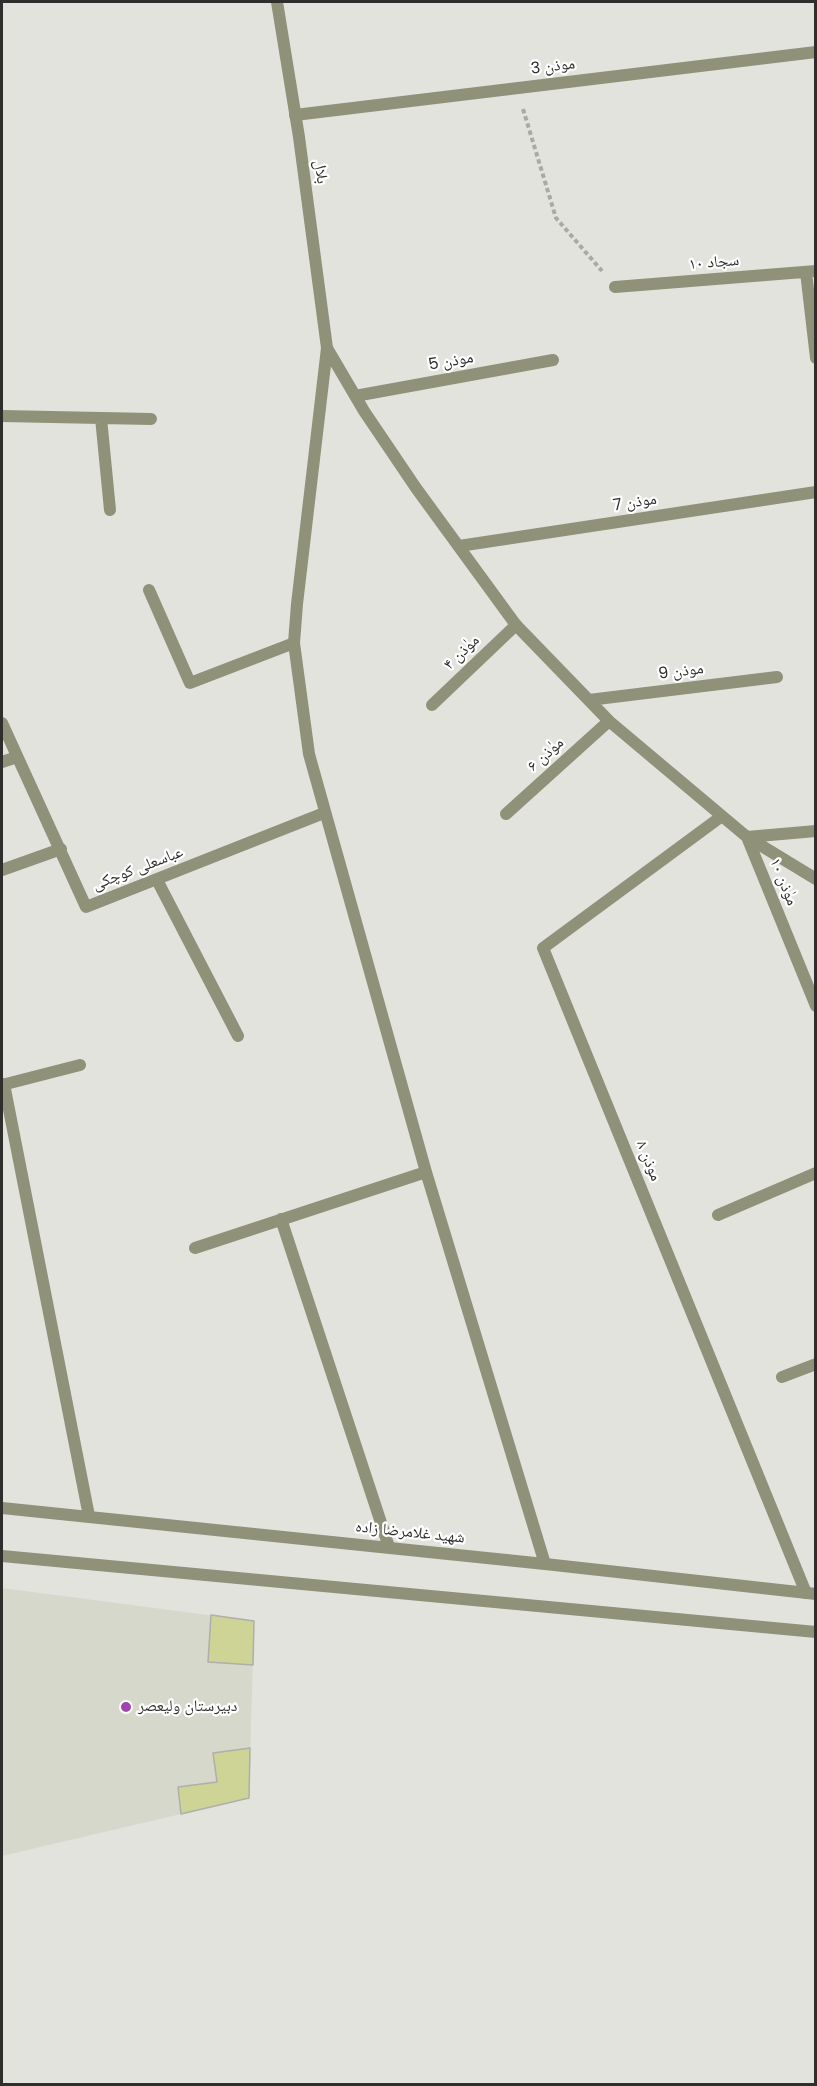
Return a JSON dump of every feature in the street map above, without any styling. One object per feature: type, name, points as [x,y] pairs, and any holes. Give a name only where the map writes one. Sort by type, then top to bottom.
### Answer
[{"type":"street","name":"بلال","points":[[277,2],[296,115],[327,348]]},
{"type":"street","name":"موذن 3","points":[[296,115],[816,52]]},
{"type":"street","name":"سجاد ۱۰","points":[[615,287],[811,272]]},
{"type":"street","points":[[811,272],[816,358]]},
{"type":"street","points":[[327,348],[355,396],[416,488],[516,625],[609,721],[747,837],[816,879]]},
{"type":"street","points":[[327,348],[294,644],[309,754],[426,1172],[545,1564]]},
{"type":"street","name":"موذن 5","points":[[355,396],[553,360]]},
{"type":"street","points":[[2,416],[151,419]]},
{"type":"street","points":[[101,418],[110,510]]},
{"type":"street","name":"موذن 7","points":[[459,546],[816,492]]},
{"type":"street","points":[[149,590],[190,683],[294,644]]},
{"type":"street","name":"موٰذن ۴","points":[[432,705],[516,625]]},
{"type":"street","name":"موذن 9","points":[[589,700],[777,677]]},
{"type":"street","name":"موٰذن ۶","points":[[506,814],[609,721]]},
{"type":"street","name":"عباسعلی کوچکی","points":[[2,723],[86,907],[324,813]]},
{"type":"street","points":[[2,762],[17,756]]},
{"type":"street","name":"موذن ۸","points":[[722,816],[543,948],[811,1594]]},
{"type":"street","points":[[747,837],[816,831]]},
{"type":"street","name":"موٰذن ۱۰","points":[[747,837],[816,1006]]},
{"type":"street","points":[[2,870],[60,849]]},
{"type":"street","points":[[157,880],[238,1036]]},
{"type":"street","points":[[80,1065],[3,1085],[89,1516]]},
{"type":"street","points":[[195,1248],[426,1172]]},
{"type":"street","points":[[718,1215],[816,1173]]},
{"type":"street","points":[[281,1220],[389,1547]]},
{"type":"street","points":[[782,1377],[816,1364]]},
{"type":"street","name":"شهید غلامرضا زاده","points":[[2,1508],[389,1547],[811,1594]]},
{"type":"street","points":[[2,1556],[816,1632]]},
{"type":"path","points":[[516,88],[556,218],[615,287]]},
{"type":"shaded area","name":"دبیرستان ولیعصر","points":[[2,1588],[254,1621],[249,1798],[2,1856]]},
{"type":"building","points":[[211,1615],[254,1621],[253,1665],[208,1662]]},
{"type":"building","points":[[250,1748],[249,1798],[181,1814],[178,1787],[217,1782],[213,1753]]},
{"type":"place","name":"دبیرستان ولیعصر","points":[[126,1707]]}]
